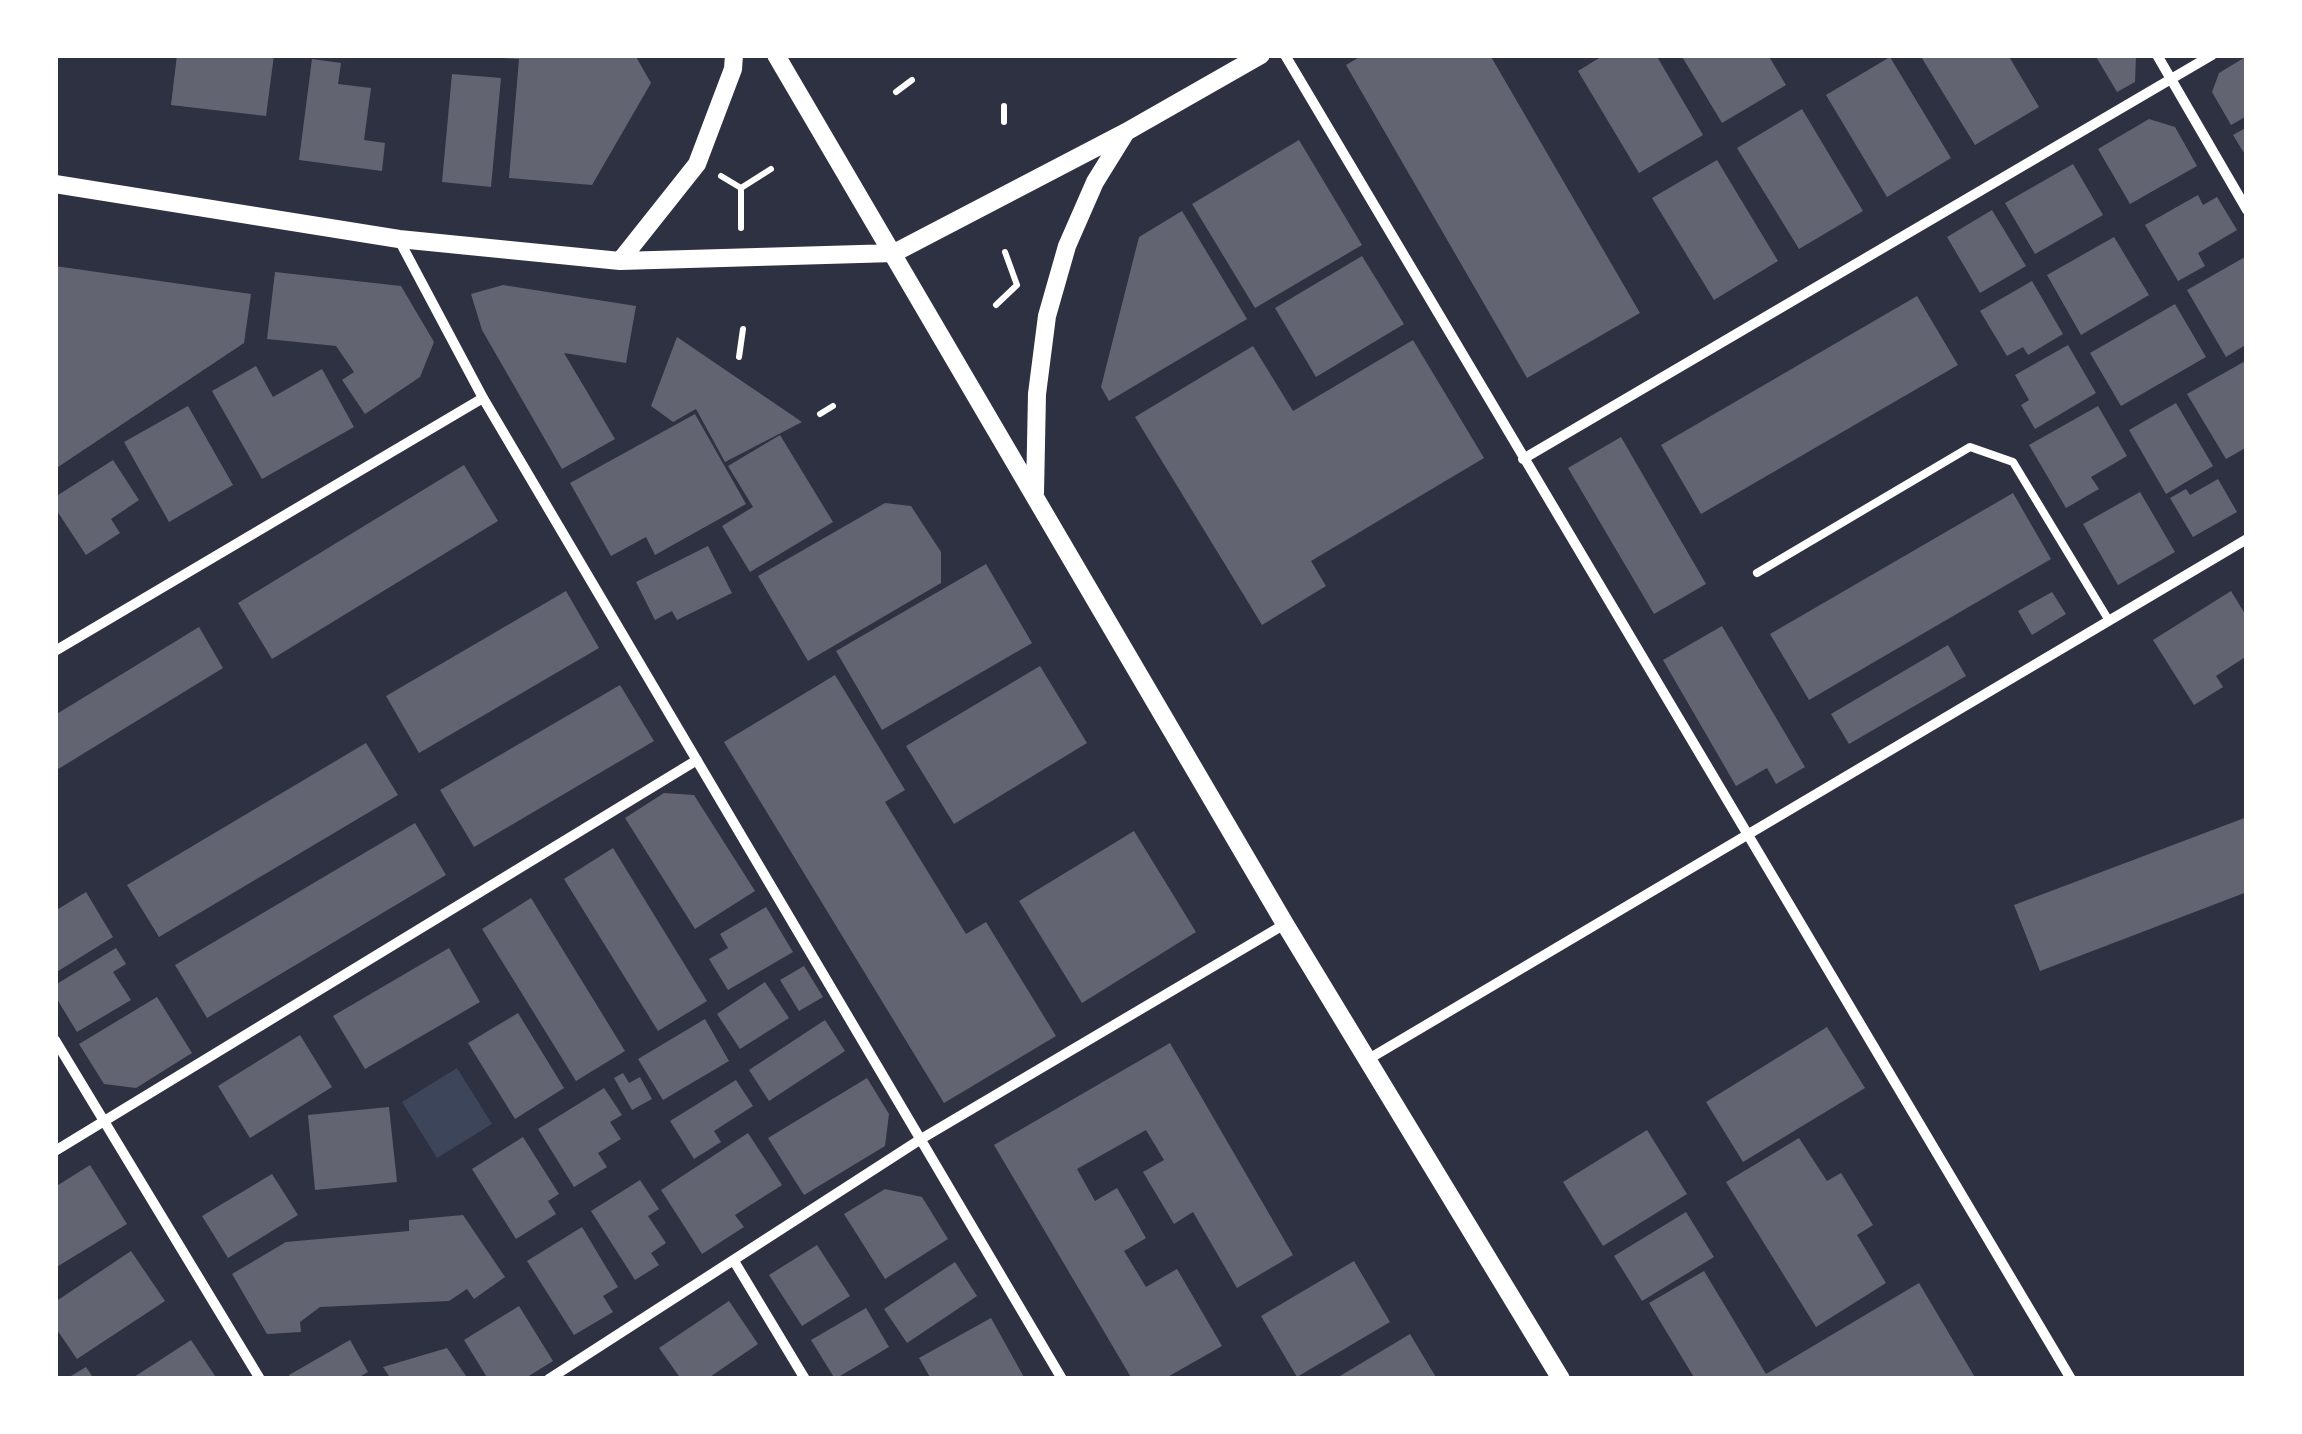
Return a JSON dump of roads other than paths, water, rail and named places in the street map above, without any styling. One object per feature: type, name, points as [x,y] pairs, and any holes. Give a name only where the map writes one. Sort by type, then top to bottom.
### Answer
[{"type":"street","points":[[620,261],[697,164],[733,68],[734,55]]},
{"type":"street","points":[[776,55],[1285,924],[1562,1379]]},
{"type":"street","points":[[55,184],[399,239],[620,261],[894,253],[1126,132],[1261,55]]},
{"type":"street","points":[[1285,55],[2071,1379]]},
{"type":"street","points":[[2156,55],[2247,210]]},
{"type":"street","points":[[1523,459],[2212,55]]},
{"type":"street","points":[[1034,495],[1037,394],[1047,316],[1067,246],[1096,182],[1126,132]]},
{"type":"street","points":[[399,239],[483,398],[1062,1379]]},
{"type":"street","points":[[55,651],[483,398]]},
{"type":"street","points":[[1367,1060],[2247,539]]},
{"type":"street","points":[[55,1151],[697,760]]},
{"type":"street","points":[[549,1379],[921,1139],[1285,924]]},
{"type":"street","points":[[55,1040],[260,1379]]},
{"type":"street","points":[[734,1262],[805,1379]]},
{"type":"lane","points":[[1757,573],[1970,447],[2013,462],[2108,619]]}]
